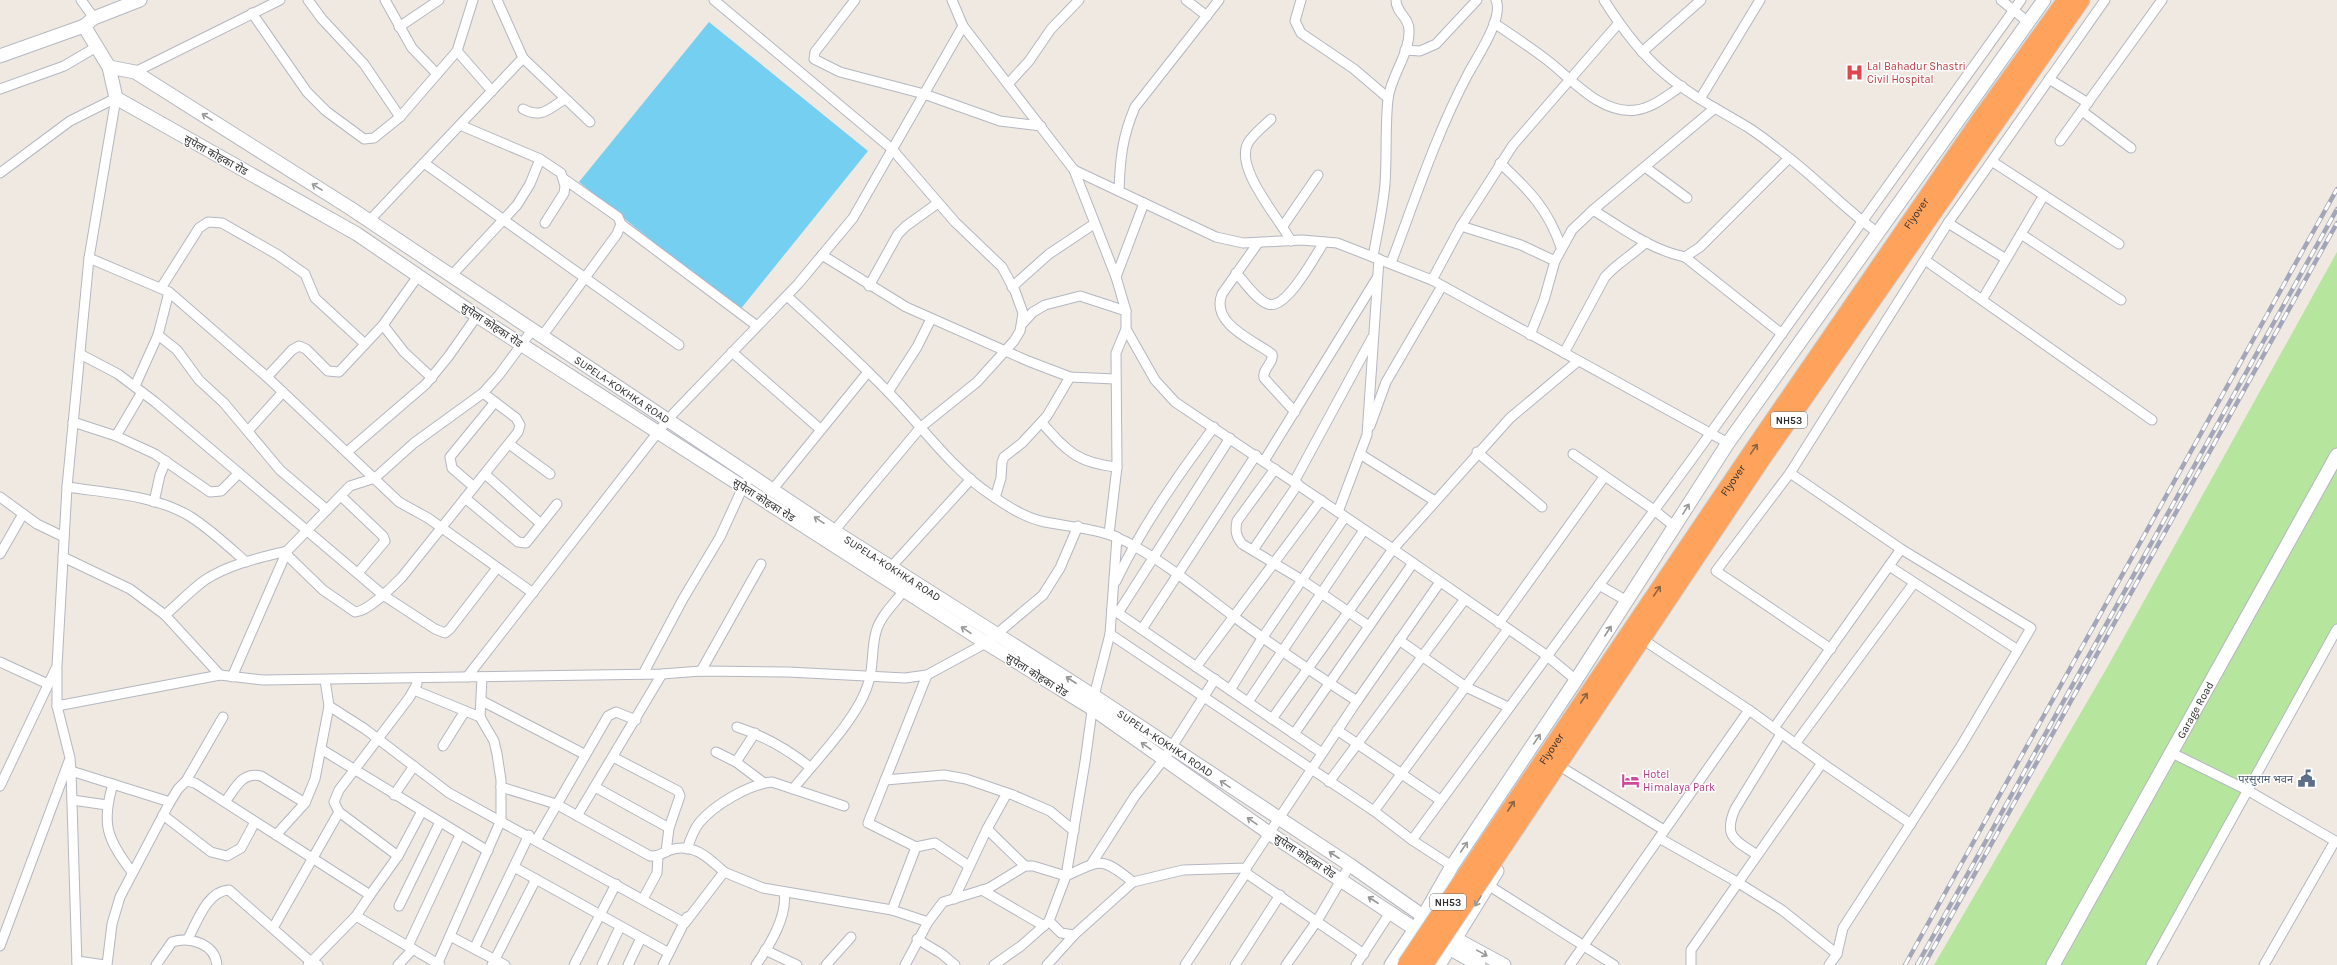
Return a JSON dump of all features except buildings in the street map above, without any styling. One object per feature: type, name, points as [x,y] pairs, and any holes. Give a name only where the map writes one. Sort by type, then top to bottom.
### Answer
[{"type":"highway","name":"Flyover","points":[[1406,965],[1539,763],[1976,127],[2066,0]]},
{"type":"highway","name":"Flyover","points":[[1424,965],[1761,460],[2081,0]]},
{"type":"street","points":[[81,0],[98,46],[109,66],[116,98],[89,258],[67,487],[57,666],[56,706],[70,758],[71,771],[77,963],[106,965],[112,924],[120,897],[170,802],[178,788],[186,781],[222,717]]},
{"type":"street","points":[[0,56],[89,22],[140,0]]},
{"type":"street","points":[[109,66],[135,72],[280,0]]},
{"type":"street","points":[[308,0],[322,19],[364,64],[400,117]]},
{"type":"street","points":[[385,0],[399,28],[412,48],[437,74]]},
{"type":"street","points":[[399,28],[439,0]]},
{"type":"street","points":[[252,13],[307,92],[326,111],[356,133],[370,140],[380,135],[400,117],[457,51],[473,0]]},
{"type":"street","points":[[497,0],[522,58],[590,122]]},
{"type":"street","points":[[716,0],[892,149],[955,222],[1002,267],[1023,313],[1023,322],[1020,331],[1005,350],[977,382],[921,427],[834,530]]},
{"type":"street","points":[[855,0],[815,52],[814,59],[840,72],[924,94],[1000,121],[1041,126]]},
{"type":"street","points":[[952,0],[963,26],[1074,170],[1116,277],[1126,312],[1126,329],[1116,353],[1115,379],[1117,467],[1109,534]]},
{"type":"street","points":[[1008,84],[1028,61],[1051,28],[1080,0]]},
{"type":"street","points":[[1186,0],[1206,16]]},
{"type":"street","points":[[1119,191],[1120,150],[1127,124],[1135,107],[1219,0]]},
{"type":"street","points":[[1301,0],[1295,22],[1301,33],[1354,69],[1388,98]]},
{"type":"street","points":[[1367,435],[1378,277],[1376,258],[1385,186],[1388,98],[1393,79],[1405,50],[1409,30],[1405,18],[1398,10],[1396,0]]},
{"type":"street","points":[[1405,50],[1420,51],[1436,44],[1477,0]]},
{"type":"street","points":[[1391,263],[1432,153],[1466,78],[1498,13],[1496,0]]},
{"type":"street","points":[[1604,0],[1618,24],[1642,52],[1682,86],[1700,99],[1750,129],[1790,158],[1862,222],[1878,233]]},
{"type":"street","points":[[1642,52],[1701,0]]},
{"type":"street","points":[[1700,99],[1760,0]]},
{"type":"street","points":[[2001,0],[2028,22]]},
{"type":"street","points":[[1412,840],[1546,655],[1710,434],[2021,0]]},
{"type":"street","points":[[1391,965],[1424,917],[1452,866],[1628,601],[1728,443],[2044,0]]},
{"type":"street","points":[[1439,965],[1561,767],[1645,641],[2089,0]]},
{"type":"street","points":[[1831,648],[1716,571],[1790,473],[1948,223],[1993,162],[2105,0]]},
{"type":"street","points":[[2060,141],[2162,0]]},
{"type":"street","points":[[1494,23],[1548,61],[1597,100],[1615,109],[1635,110],[1651,106],[1682,86]]},
{"type":"street","points":[[1432,280],[1461,226],[1500,162],[1618,24]]},
{"type":"street","points":[[467,677],[669,418],[787,296],[853,218],[963,26]]},
{"type":"street","points":[[0,89],[64,66],[98,46]]},
{"type":"street","points":[[457,51],[492,91]]},
{"type":"street","points":[[370,221],[522,58]]},
{"type":"street","name":"SUPELA-KOKHKA ROAD","points":[[135,72],[370,221],[669,418],[834,530],[997,633],[1279,820],[1350,865],[1424,917],[1433,931]]},
{"type":"street","points":[[2049,79],[2088,103]]},
{"type":"street","points":[[0,173],[70,122],[116,98]]},
{"type":"street","name":"सुपेला कोहका रोड","points":[[116,98],[357,234],[476,316],[905,589],[986,643],[1092,709],[1269,833],[1391,911],[1415,929],[1433,931]]},
{"type":"street","points":[[523,109],[532,114],[539,115],[565,99]]},
{"type":"street","points":[[1530,334],[1544,300],[1555,261],[1572,230],[1593,210],[1715,108]]},
{"type":"street","points":[[2082,111],[2131,148]]},
{"type":"street","points":[[1271,119],[1248,143],[1244,157],[1249,174],[1291,241]]},
{"type":"street","points":[[460,125],[540,159],[556,168],[564,179],[618,217],[621,224],[758,326]]},
{"type":"street","points":[[1685,256],[1700,247],[1790,158]]},
{"type":"street","points":[[452,275],[524,196],[540,159]]},
{"type":"street","points":[[1500,162],[1530,191],[1544,209],[1551,219],[1562,247]]},
{"type":"street","points":[[1993,162],[2119,244]]},
{"type":"street","points":[[424,163],[583,278],[679,345]]},
{"type":"street","points":[[1645,167],[1687,198]]},
{"type":"street","points":[[1074,170],[1216,238],[1243,243],[1291,241],[1337,244],[1391,263],[1432,280],[1728,443]]},
{"type":"street","points":[[1283,226],[1318,175]]},
{"type":"street","points":[[545,223],[564,193],[564,179]]},
{"type":"street","points":[[1982,300],[2044,194]]},
{"type":"street","points":[[869,286],[898,234],[906,226],[938,203]]},
{"type":"street","points":[[1116,277],[1144,203]]},
{"type":"street","points":[[1593,210],[1646,242],[1685,256],[1782,334]]},
{"type":"street","points":[[135,386],[158,335],[165,290],[199,228],[208,222],[222,223],[278,255],[305,274],[315,298],[364,344]]},
{"type":"street","points":[[1948,223],[2006,259]]},
{"type":"street","points":[[232,676],[286,553],[350,486],[375,478],[414,443],[483,393],[499,375],[522,344],[538,332],[583,278],[617,234],[621,224]]},
{"type":"street","points":[[1012,287],[1049,254],[1094,224]]},
{"type":"street","points":[[1461,226],[1521,245],[1555,261]]},
{"type":"street","points":[[2021,234],[2121,300]]},
{"type":"street","points":[[1236,273],[1267,304],[1274,305],[1289,295],[1324,242]]},
{"type":"street","points":[[1564,353],[1604,277],[1614,266],[1631,255],[1646,242]]},
{"type":"street","points":[[1258,243],[1222,294],[1220,300],[1221,309],[1232,328],[1272,354],[1272,358],[1264,372],[1264,378],[1295,412]]},
{"type":"street","points":[[822,255],[869,286],[931,319],[1048,369],[1070,377],[1115,379]]},
{"type":"street","points":[[89,258],[165,290],[267,377],[399,502],[441,527],[533,593]]},
{"type":"street","points":[[1924,260],[2152,420]]},
{"type":"street","points":[[267,377],[295,347],[302,346],[328,371],[336,373],[383,325],[418,276]]},
{"type":"street","points":[[1264,461],[1378,277]]},
{"type":"street","points":[[1230,690],[1263,637],[1302,580],[1342,514],[1360,454],[1386,382],[1442,286]]},
{"type":"street","points":[[787,296],[868,372],[971,479],[995,498],[1016,512],[1044,522],[1078,526],[1117,537],[1113,586],[1115,611],[1094,696],[1066,876],[1046,924],[1021,946],[994,965]]},
{"type":"street","points":[[1023,322],[1033,312],[1045,305],[1080,296],[1126,312]]},
{"type":"street","points":[[347,452],[432,378],[476,316]]},
{"type":"street","points":[[888,392],[917,347],[931,319]]},
{"type":"street","points":[[383,325],[404,352],[432,378]]},
{"type":"street","points":[[1126,329],[1155,380],[1175,402],[1256,455],[1546,655],[1576,680]]},
{"type":"street","points":[[158,335],[177,350],[198,380],[224,403],[292,482],[327,510]]},
{"type":"street","points":[[1253,550],[1296,483],[1373,335]]},
{"type":"street","points":[[732,352],[820,429]]},
{"type":"street","points":[[80,354],[118,374],[135,386],[308,530],[383,595],[435,629],[445,632],[450,629],[497,568]]},
{"type":"street","points":[[1272,719],[1393,549],[1477,452],[1510,418],[1578,361]]},
{"type":"street","points":[[773,489],[820,429],[868,372]]},
{"type":"street","points":[[995,498],[1004,457],[1022,443],[1042,422],[1056,403],[1070,377]]},
{"type":"street","points":[[116,436],[142,392]]},
{"type":"street","points":[[248,431],[283,392]]},
{"type":"street","points":[[286,553],[323,590],[355,612],[363,610],[383,595],[402,577],[518,432],[520,425],[516,418],[483,393]]},
{"type":"street","points":[[474,487],[452,468],[449,461],[450,457],[495,402]]},
{"type":"street","points":[[73,422],[116,436],[166,461],[196,484],[210,492],[221,491],[239,473]]},
{"type":"street","points":[[1042,422],[1057,440],[1082,460],[1095,465],[1117,467]]},
{"type":"street","points":[[1113,586],[1133,545],[1166,492],[1214,427]]},
{"type":"street","points":[[1115,611],[1153,557],[1230,438]]},
{"type":"street","points":[[509,444],[550,474]]},
{"type":"street","points":[[1477,452],[1542,506]]},
{"type":"street","points":[[1360,454],[1435,501]]},
{"type":"street","points":[[1573,454],[1654,510],[1674,528]]},
{"type":"street","points":[[1142,629],[1177,573],[1256,455]]},
{"type":"street","name":"Garage Road","points":[[2053,965],[2170,752],[2337,455]]},
{"type":"street","points":[[154,502],[160,475],[166,461]]},
{"type":"street","points":[[1275,469],[1237,521],[1235,530],[1237,538],[1253,550],[1349,611],[1369,626]]},
{"type":"street","points":[[1790,473],[1902,549],[2031,628],[1912,824],[1843,928],[1837,954],[1829,965]]},
{"type":"street","points":[[485,474],[541,524]]},
{"type":"street","points":[[643,674],[683,599],[720,537],[743,487],[752,474]]},
{"type":"street","points":[[1499,623],[1604,476]]},
{"type":"street","points":[[892,566],[971,479]]},
{"type":"street","points":[[67,487],[154,502],[190,517],[246,562]]},
{"type":"street","points":[[341,496],[382,536],[385,541],[358,573]]},
{"type":"street","points":[[0,497],[37,524],[64,537]]},
{"type":"street","points":[[465,498],[520,544],[526,543],[557,504]]},
{"type":"street","points":[[1196,667],[1321,500]]},
{"type":"street","points":[[0,554],[23,514]]},
{"type":"street","points":[[56,706],[220,675],[263,680],[325,680],[482,676],[662,674],[708,671],[788,672],[905,678],[927,675],[986,643],[1044,595],[1060,568],[1078,526]]},
{"type":"street","points":[[1248,702],[1364,530]]},
{"type":"street","points":[[1109,534],[1133,545],[1177,573],[1234,617],[1357,701]]},
{"type":"street","points":[[1757,855],[1731,835],[1729,827],[1730,820],[1735,809],[1778,731],[1831,648],[1902,549]]},
{"type":"street","points":[[165,615],[205,580],[246,562],[286,553]]},
{"type":"street","points":[[63,557],[130,589],[165,615],[220,675]]},
{"type":"street","points":[[1294,734],[1328,682],[1413,563]]},
{"type":"street","points":[[708,671],[761,564]]},
{"type":"street","points":[[1889,566],[2018,650]]},
{"type":"street","points":[[1185,965],[1311,769],[1440,582]]},
{"type":"street","points":[[1795,744],[1914,582]]},
{"type":"street","points":[[1599,585],[1628,601]]},
{"type":"street","points":[[793,789],[846,722],[860,701],[870,677],[876,633],[881,621],[905,589]]},
{"type":"street","points":[[1329,782],[1465,599]]},
{"type":"street","points":[[1115,611],[1322,753]]},
{"type":"street","points":[[1374,811],[1508,629]]},
{"type":"street","points":[[2151,965],[2246,790],[2337,629]]},
{"type":"street","points":[[1110,634],[1374,811],[1412,840],[1452,866]]},
{"type":"street","points":[[1399,640],[1466,687],[1508,707]]},
{"type":"street","points":[[1645,641],[1749,710],[1822,764],[1912,824]]},
{"type":"street","points":[[0,662],[48,684]]},
{"type":"street","points":[[0,786],[57,666]]},
{"type":"street","points":[[577,816],[636,720],[662,674]]},
{"type":"street","points":[[927,675],[868,823],[916,847],[935,843],[969,866]]},
{"type":"street","points":[[356,916],[438,964],[501,820],[501,787],[494,741],[480,717],[482,701],[482,676]]},
{"type":"street","points":[[398,856],[339,812],[334,805],[336,797],[354,769],[376,738],[414,690],[417,684],[416,678]]},
{"type":"street","points":[[276,835],[305,803],[315,779],[329,706],[325,680]]},
{"type":"street","points":[[1092,863],[1135,796],[1164,758],[1202,696],[1215,680]]},
{"type":"street","points":[[414,690],[480,717]]},
{"type":"street","points":[[482,701],[584,754]]},
{"type":"street","points":[[329,706],[376,738],[449,793],[533,837],[685,921]]},
{"type":"street","points":[[1570,965],[1749,710]]},
{"type":"street","points":[[443,746],[465,711]]},
{"type":"street","points":[[475,948],[514,867],[556,804],[584,754],[611,714],[619,712],[636,720]]},
{"type":"street","points":[[737,727],[755,733],[781,745],[810,767]]},
{"type":"street","points":[[1337,730],[1440,800]]},
{"type":"street","points":[[736,762],[755,733]]},
{"type":"street","points":[[321,749],[394,795],[488,851]]},
{"type":"street","points":[[716,752],[736,762],[764,783]]},
{"type":"street","points":[[2170,752],[2246,790],[2336,842],[2264,965]]},
{"type":"street","points":[[613,757],[678,791],[679,800],[669,828],[658,873],[643,899]]},
{"type":"street","points":[[0,946],[70,758]]},
{"type":"street","points":[[1691,965],[1691,950],[1737,882],[1822,764]]},
{"type":"street","points":[[394,795],[414,766]]},
{"type":"street","points":[[1561,767],[1661,834],[1782,910],[1837,954]]},
{"type":"street","points":[[71,771],[170,802]]},
{"type":"street","points":[[225,802],[249,774],[254,774],[261,776],[305,803]]},
{"type":"street","points":[[885,780],[944,775],[966,779],[1007,793],[1050,811],[1074,831]]},
{"type":"street","points":[[186,781],[195,783],[370,895]]},
{"type":"street","points":[[682,849],[698,824],[710,812],[750,787],[764,783],[772,782],[844,806]]},
{"type":"street","points":[[113,784],[105,818],[116,852],[132,872]]},
{"type":"street","points":[[501,787],[556,804],[650,856],[682,849],[700,851],[724,872],[763,888],[892,910],[928,922]]},
{"type":"street","points":[[595,787],[669,828]]},
{"type":"street","points":[[954,899],[987,829],[1007,793]]},
{"type":"street","points":[[72,800],[107,805]]},
{"type":"street","points":[[273,928],[339,812]]},
{"type":"street","points":[[188,939],[209,902],[223,890],[229,890],[236,894],[312,964],[356,916],[398,856],[422,812]]},
{"type":"street","points":[[163,815],[211,852],[227,856],[240,848],[255,822]]},
{"type":"street","points":[[399,906],[440,822]]},
{"type":"street","points":[[987,829],[1025,866]]},
{"type":"street","points":[[398,965],[410,947],[460,835]]},
{"type":"street","points":[[892,910],[916,847]]},
{"type":"street","points":[[905,965],[917,939],[943,902],[982,890],[1025,866],[1033,866],[1066,876],[1092,863],[1101,862],[1113,866],[1133,882]]},
{"type":"street","points":[[1286,965],[1318,921],[1350,865]]},
{"type":"street","points":[[514,867],[669,953]]},
{"type":"street","points":[[1047,965],[1074,935],[1133,882],[1183,870],[1246,870],[1364,954]]},
{"type":"street","points":[[663,965],[685,921],[724,872]]},
{"type":"street","points":[[494,962],[536,879]]},
{"type":"street","points":[[574,965],[616,884]]},
{"type":"street","points":[[1488,885],[1584,944],[1614,965]]},
{"type":"street","points":[[982,890],[1061,933],[1074,935]]},
{"type":"street","points":[[756,965],[781,921],[786,902],[784,892]]},
{"type":"street","points":[[1235,965],[1280,895]]},
{"type":"street","points":[[1356,965],[1391,911]]},
{"type":"street","points":[[602,965],[620,927]]},
{"type":"street","points":[[1433,931],[1479,965]]},
{"type":"street","points":[[450,936],[475,948],[494,962],[504,965]]},
{"type":"street","points":[[826,965],[851,937]]},
{"type":"street","points":[[628,965],[640,938]]},
{"type":"street","points":[[156,965],[172,942],[188,939],[210,950],[216,957],[217,965]]},
{"type":"street","points":[[917,939],[942,954],[955,965]]},
{"type":"street","points":[[1452,944],[1504,965]]},
{"type":"street","points":[[765,950],[797,965]]},
{"type":"green space","points":[[2337,252],[2337,630],[2151,965],[1934,965],[2108,666]]},
{"type":"water","points":[[709,22],[868,151],[739,311],[579,182]]},
{"type":"railway","points":[[1905,965],[2337,189]]},
{"type":"railway","points":[[1917,965],[2337,209]]},
{"type":"railway","points":[[1924,965],[2337,223]]},
{"type":"place","name":"Lal Bahadur Shastri Civil Hospital","points":[[1854,72]]},
{"type":"place","name":"परसुराम भवन","points":[[2306,779]]},
{"type":"place","name":"Hotel Himalaya Park","points":[[1630,780]]}]
